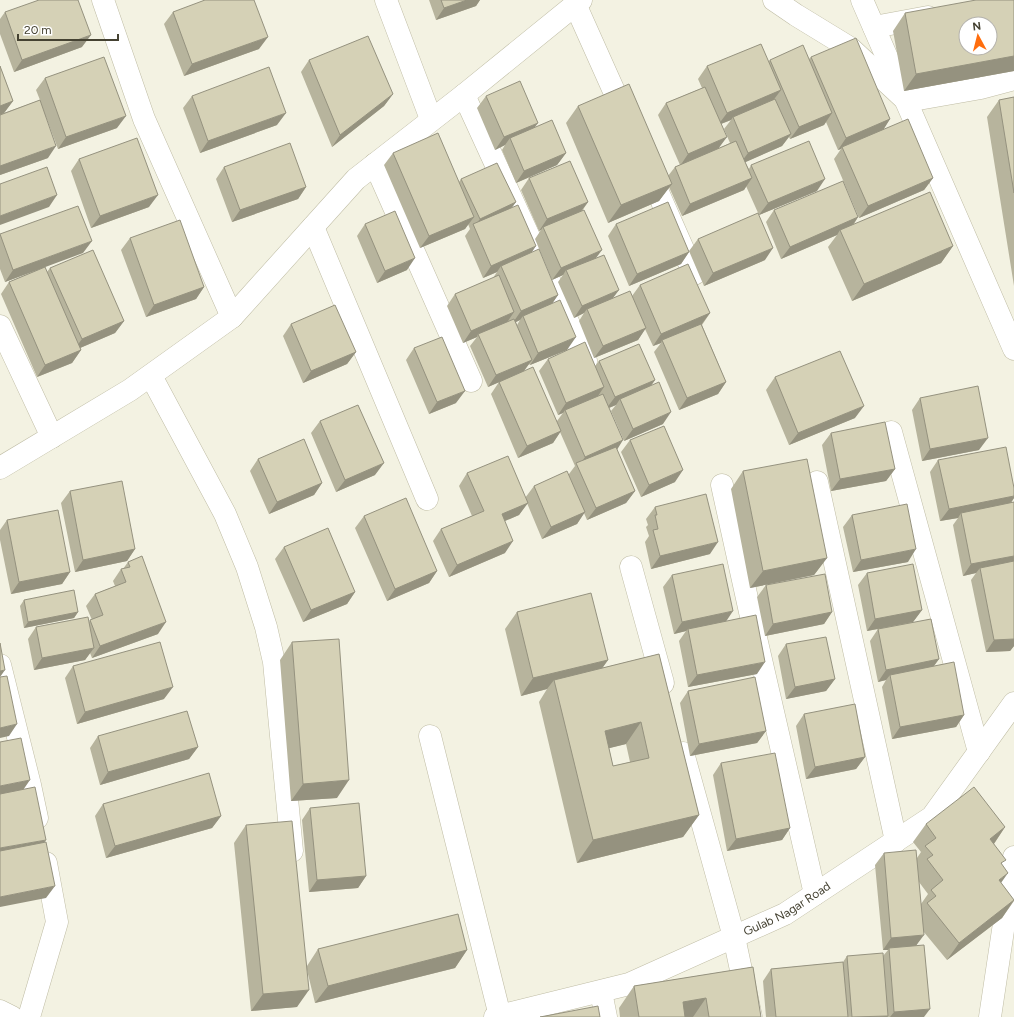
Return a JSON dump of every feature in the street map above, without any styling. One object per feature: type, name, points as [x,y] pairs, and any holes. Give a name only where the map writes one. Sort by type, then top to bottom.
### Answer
[{"type":"street","points":[[103,0],[144,119],[232,317]]},
{"type":"street","points":[[386,0],[432,119]]},
{"type":"street","points":[[774,0],[850,48],[907,101]]},
{"type":"street","points":[[862,0],[1014,349]]},
{"type":"street","points":[[0,468],[130,390],[232,317],[356,180],[578,2],[633,136]]},
{"type":"street","points":[[874,28],[950,12]]},
{"type":"street","points":[[907,101],[981,88],[1014,79]]},
{"type":"street","points":[[464,94],[586,361]]},
{"type":"street","points":[[643,158],[694,274]]},
{"type":"street","points":[[376,164],[471,381]]},
{"type":"street","points":[[313,227],[427,499]]},
{"type":"street","points":[[0,326],[52,437]]},
{"type":"street","points":[[151,376],[224,514],[247,567],[266,627],[274,662],[293,868]]},
{"type":"street","points":[[891,432],[979,752]]},
{"type":"street","points":[[817,482],[896,841]]},
{"type":"street","points":[[722,486],[751,620],[815,894]]},
{"type":"street","points":[[631,567],[668,698]]},
{"type":"street","points":[[0,665],[30,785],[57,922],[29,1017]]},
{"type":"street","name":"Gulab Nagar Road","points":[[498,1016],[629,984],[785,914],[932,817],[1014,703]]},
{"type":"street","points":[[430,736],[498,1016]]},
{"type":"street","points":[[678,736],[734,937],[751,1017]]},
{"type":"street","points":[[990,1017],[1011,891],[1014,857]]},
{"type":"street","points":[[601,992],[606,1017]]},
{"type":"street","points":[[0,1011],[12,1017]]},
{"type":"building","points":[[39,0],[78,0],[91,35],[22,60],[5,12]]},
{"type":"building","points":[[205,0],[254,0],[268,37],[192,64],[173,12]]},
{"type":"building","points":[[441,0],[467,0],[444,8]]},
{"type":"building","points":[[976,0],[1014,0],[1014,56],[916,74],[905,13]]},
{"type":"building","points":[[368,36],[393,94],[340,135],[309,60]]},
{"type":"building","points":[[856,38],[890,119],[846,138],[811,57]]},
{"type":"building","points":[[761,44],[781,90],[727,113],[707,66]]},
{"type":"building","points":[[803,45],[832,113],[799,127],[770,60]]},
{"type":"building","points":[[104,57],[126,116],[66,137],[45,78]]},
{"type":"building","points":[[0,66],[13,101],[0,106]]},
{"type":"building","points":[[269,67],[286,113],[208,141],[192,96]]},
{"type":"building","points":[[520,81],[538,123],[504,137],[486,96]]},
{"type":"building","points":[[629,84],[672,184],[621,205],[578,106]]},
{"type":"building","points":[[705,87],[727,137],[688,154],[666,103]]},
{"type":"building","points":[[1014,97],[1014,193],[999,100]]},
{"type":"building","points":[[775,99],[791,134],[748,153],[733,117]]},
{"type":"building","points":[[40,100],[56,146],[0,166],[0,115]]},
{"type":"building","points":[[908,119],[933,178],[868,206],[842,147]]},
{"type":"building","points":[[552,120],[566,153],[524,171],[510,138]]},
{"type":"building","points":[[438,133],[474,217],[429,236],[393,153]]},
{"type":"building","points":[[137,138],[158,195],[100,216],[79,159]]},
{"type":"building","points":[[736,141],[752,178],[690,204],[675,167]]},
{"type":"building","points":[[809,141],[825,179],[768,203],[751,165]]},
{"type":"building","points":[[290,143],[306,187],[240,210],[224,167]]},
{"type":"building","points":[[570,161],[588,202],[547,219],[529,178]]},
{"type":"building","points":[[497,163],[516,202],[480,219],[461,179]]},
{"type":"building","points":[[47,167],[57,195],[0,216],[0,184]]},
{"type":"building","points":[[843,181],[858,217],[790,247],[774,210]]},
{"type":"building","points":[[930,192],[953,246],[864,284],[840,230]]},
{"type":"building","points":[[668,202],[689,252],[637,274],[616,224]]},
{"type":"building","points":[[518,205],[536,246],[491,266],[473,224]]},
{"type":"building","points":[[78,206],[92,241],[13,270],[0,234]]},
{"type":"building","points":[[584,210],[602,250],[561,268],[543,227]]},
{"type":"building","points":[[395,211],[415,258],[385,271],[365,224]]},
{"type":"building","points":[[758,213],[773,248],[713,273],[698,239]]},
{"type":"building","points":[[180,220],[204,287],[154,305],[130,238]]},
{"type":"building","points":[[539,249],[558,295],[521,311],[501,266]]},
{"type":"building","points":[[93,250],[124,321],[82,339],[50,268]]},
{"type":"building","points":[[604,255],[619,290],[582,306],[566,270]]},
{"type":"building","points":[[688,264],[710,313],[661,334],[640,285]]},
{"type":"building","points":[[45,267],[81,350],[45,365],[9,282]]},
{"type":"building","points":[[499,275],[514,312],[471,331],[455,294]]},
{"type":"building","points":[[630,291],[646,328],[603,346],[587,309]]},
{"type":"building","points":[[560,300],[576,337],[538,353],[523,316]]},
{"type":"building","points":[[335,305],[356,352],[311,371],[291,324]]},
{"type":"building","points":[[514,319],[532,360],[496,375],[478,334]]},
{"type":"building","points":[[701,324],[726,382],[687,398],[662,340]]},
{"type":"building","points":[[442,337],[465,391],[437,402],[414,348]]},
{"type":"building","points":[[585,342],[604,387],[566,403],[548,359]]},
{"type":"building","points":[[639,344],[655,380],[615,397],[599,361]]},
{"type":"building","points":[[840,351],[864,406],[798,433],[775,377]]},
{"type":"building","points":[[533,367],[561,431],[527,446],[499,382]]},
{"type":"building","points":[[659,382],[671,412],[633,429],[620,399]]},
{"type":"building","points":[[978,386],[988,438],[930,449],[920,398]]},
{"type":"building","points":[[603,394],[623,440],[585,457],[565,410]]},
{"type":"building","points":[[358,405],[384,463],[345,480],[320,421]]},
{"type":"building","points":[[885,422],[895,469],[840,479],[831,433]]},
{"type":"building","points":[[664,426],[683,470],[649,485],[630,440]]},
{"type":"building","points":[[304,439],[322,483],[277,502],[258,459]]},
{"type":"building","points":[[616,447],[635,491],[596,508],[576,463]]},
{"type":"building","points":[[1006,447],[1014,488],[1014,496],[949,509],[938,460]]},
{"type":"building","points":[[508,456],[528,503],[502,514],[513,541],[457,565],[441,529],[484,511],[467,473]]},
{"type":"building","points":[[807,459],[827,558],[763,571],[743,471]]},
{"type":"building","points":[[567,471],[585,512],[551,527],[534,486]]},
{"type":"building","points":[[122,481],[135,549],[83,560],[70,491]]},
{"type":"building","points":[[706,494],[718,542],[660,556],[653,530],[658,529],[655,507]]},
{"type":"building","points":[[406,498],[437,571],[395,589],[364,516]]},
{"type":"building","points":[[1014,502],[1014,556],[971,564],[961,513]]},
{"type":"building","points":[[907,504],[916,549],[861,560],[852,515]]},
{"type":"building","points":[[58,510],[70,572],[19,582],[7,520]]},
{"type":"building","points":[[328,528],[355,592],[311,610],[284,547]]},
{"type":"building","points":[[142,556],[166,622],[100,646],[90,620],[103,615],[95,594],[126,582],[121,569],[130,567],[128,562]]},
{"type":"building","points":[[1014,561],[1014,639],[994,640],[980,568]]},
{"type":"building","points":[[723,564],[733,611],[682,622],[672,575]]},
{"type":"building","points":[[913,564],[922,610],[875,619],[867,573]]},
{"type":"building","points":[[825,574],[832,612],[773,624],[766,585]]},
{"type":"building","points":[[74,590],[78,612],[28,622],[24,600]]},
{"type":"building","points":[[591,593],[608,660],[533,678],[517,612]]},
{"type":"building","points":[[756,615],[765,662],[697,675],[688,629]]},
{"type":"building","points":[[88,617],[94,648],[42,658],[36,627]]},
{"type":"building","points":[[931,619],[939,659],[886,670],[878,629]]},
{"type":"building","points":[[826,637],[835,679],[795,687],[786,644]]},
{"type":"building","points":[[339,639],[349,780],[303,784],[292,642]]},
{"type":"building","points":[[160,642],[173,687],[85,712],[73,666]]},
{"type":"building","points":[[0,643],[5,670],[0,671]]},
{"type":"building","points":[[659,654],[699,815],[593,840],[554,680]],"holes":[[[641,722],[649,758],[613,766],[605,731]]]},
{"type":"building","points":[[954,662],[964,715],[900,727],[890,675]]},
{"type":"building","points":[[7,676],[17,724],[0,728],[0,677]]},
{"type":"building","points":[[755,677],[766,731],[699,744],[688,691]]},
{"type":"building","points":[[855,704],[865,757],[815,767],[804,714]]},
{"type":"building","points":[[187,711],[198,747],[108,772],[98,736]]},
{"type":"building","points":[[21,738],[30,780],[0,786],[0,742]]},
{"type":"building","points":[[775,753],[790,828],[736,839],[721,763]]},
{"type":"building","points":[[209,773],[221,816],[115,846],[103,804]]},
{"type":"building","points":[[35,787],[46,840],[0,848],[0,794]]},
{"type":"building","points":[[974,787],[1005,827],[990,839],[1006,860],[1001,863],[1008,873],[999,880],[1014,900],[959,943],[927,903],[936,896],[931,890],[943,880],[927,859],[933,855],[925,846],[936,838],[926,824]]},
{"type":"building","points":[[359,803],[366,876],[317,880],[310,808]]},
{"type":"building","points":[[292,821],[309,990],[263,994],[246,825]]},
{"type":"building","points":[[46,842],[55,886],[0,897],[0,851]]},
{"type":"building","points":[[916,850],[924,935],[891,938],[884,853]]},
{"type":"building","points":[[458,914],[467,950],[328,986],[318,949]]},
{"type":"building","points":[[924,945],[930,1009],[894,1012],[889,948]]},
{"type":"building","points":[[883,953],[888,1016],[852,1017],[847,956]]},
{"type":"building","points":[[843,962],[848,1017],[776,1017],[771,969]]},
{"type":"building","points":[[753,967],[761,1017],[709,1017],[706,998],[683,1002],[685,1017],[639,1017],[634,986]]},
{"type":"building","points":[[598,1006],[600,1017],[540,1017]]}]
